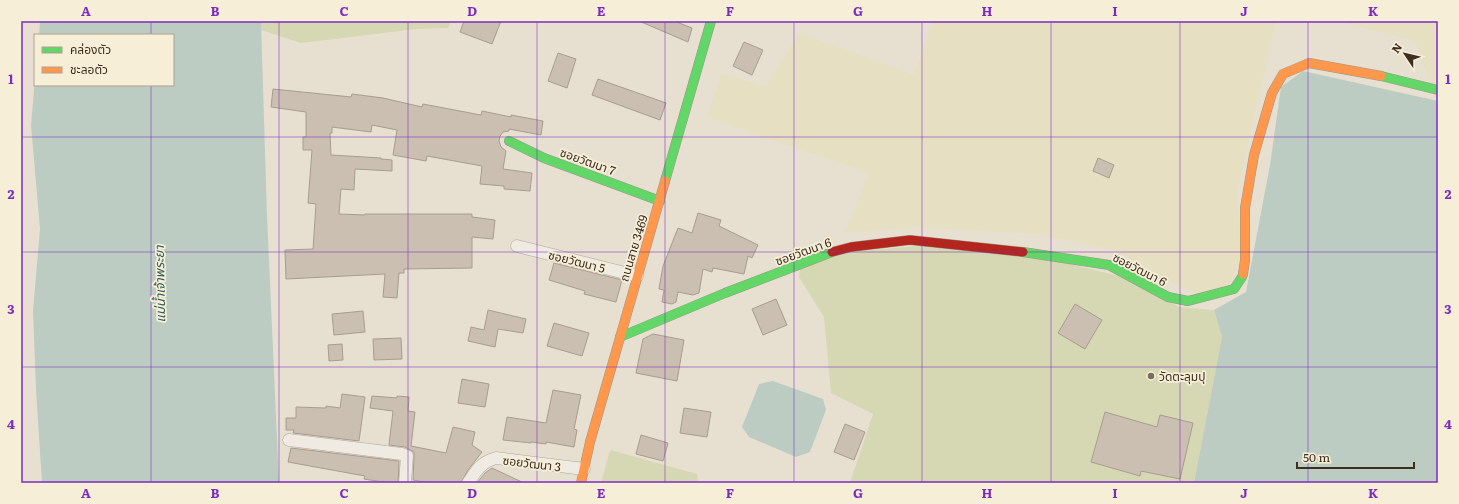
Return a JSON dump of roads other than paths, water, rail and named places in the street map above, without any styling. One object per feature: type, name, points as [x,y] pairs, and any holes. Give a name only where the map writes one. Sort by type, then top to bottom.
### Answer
[{"type":"street","name":"ถนนสาย 3469","points":[[581,483],[590,442],[711,21]]},
{"type":"street","name":"ซอยวัฒนา 6","points":[[620,337],[725,293],[828,253],[851,246],[910,240],[1035,252],[1109,265],[1168,297],[1188,301],[1234,289],[1242,276],[1245,260],[1245,208],[1254,155],[1272,93],[1283,74],[1309,63],[1368,73],[1438,90]]},
{"type":"street","name":"ซอยวัฒนา 7","points":[[509,141],[544,158],[660,201]]},
{"type":"street","name":"ซอยวัฒนา 5","points":[[517,246],[637,276]]},
{"type":"street","points":[[290,440],[402,454],[407,456],[404,483]]},
{"type":"street","name":"ซอยวัฒนา 3","points":[[468,483],[480,466],[487,460],[496,458],[584,469]]},
{"type":"water","name":"แม่น้ำเจ้าพระยา","points":[[40,21],[261,21],[267,216],[279,483],[42,483],[33,311],[40,229],[31,125],[34,86],[174,86],[174,34],[39,34]]},
{"type":"water","points":[[1303,71],[1438,101],[1438,483],[1194,483],[1222,337],[1214,310],[1246,292],[1270,165],[1281,87]]},
{"type":"water","points":[[773,381],[823,399],[826,410],[810,452],[796,457],[749,437],[742,427],[759,384]]},
{"type":"place","name":"วัดตะลุมปุ","points":[[1151,376]]}]
